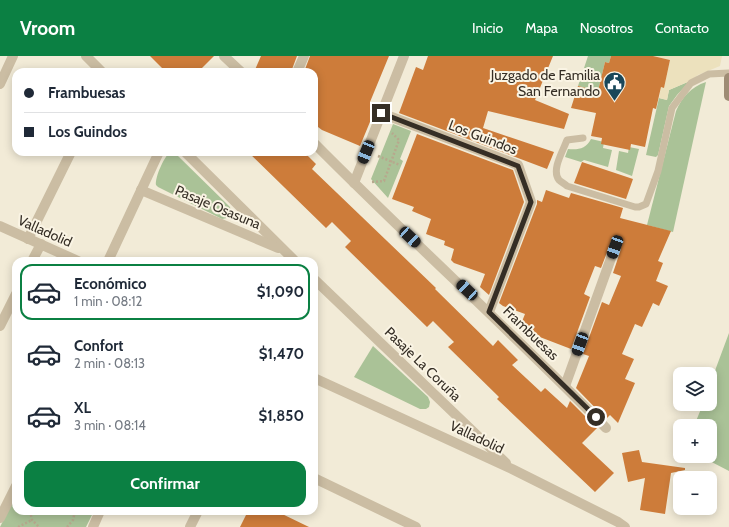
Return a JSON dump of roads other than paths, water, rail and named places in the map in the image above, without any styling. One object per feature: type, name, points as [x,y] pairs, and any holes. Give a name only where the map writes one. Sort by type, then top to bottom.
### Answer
[{"type":"street","points":[[0,84],[14,56]]},
{"type":"street","points":[[86,56],[98,68]]},
{"type":"street","points":[[224,56],[237,68]]},
{"type":"street","points":[[299,68],[304,56]]},
{"type":"street","points":[[354,183],[404,56]]},
{"type":"street","points":[[729,78],[729,96]]},
{"type":"street","name":"Los Guindos","points":[[381,113],[518,166],[531,202],[489,312]]},
{"type":"street","name":"Frambuesas","points":[[318,147],[565,386],[606,428]]},
{"type":"street","points":[[28,239],[69,156]]},
{"type":"street","points":[[110,257],[157,156]]},
{"type":"street","points":[[189,156],[291,257]]},
{"type":"street","name":"Pasaje Osasuna","points":[[141,190],[283,250]]},
{"type":"street","name":"Valladolid","points":[[0,226],[69,257]]},
{"type":"street","points":[[34,257],[40,244]]},
{"type":"street","points":[[565,386],[615,247]]},
{"type":"street","name":"Pasaje La Coruña","points":[[318,283],[512,469]]},
{"type":"street","points":[[0,326],[12,302]]},
{"type":"street","name":"Valladolid","points":[[318,380],[512,469],[618,522],[625,527]]},
{"type":"street","points":[[318,480],[416,527]]},
{"type":"street","points":[[0,518],[12,494]]},
{"type":"street","points":[[92,527],[98,515]]},
{"type":"street","points":[[190,527],[196,515]]},
{"type":"lane","points":[[583,138],[567,140],[556,173],[559,180],[567,186],[635,207],[646,204],[658,171],[672,108],[692,83],[709,74],[729,73]]},
{"type":"place","name":"Juzgado de Familia San Fernando","points":[[615,102]]}]
